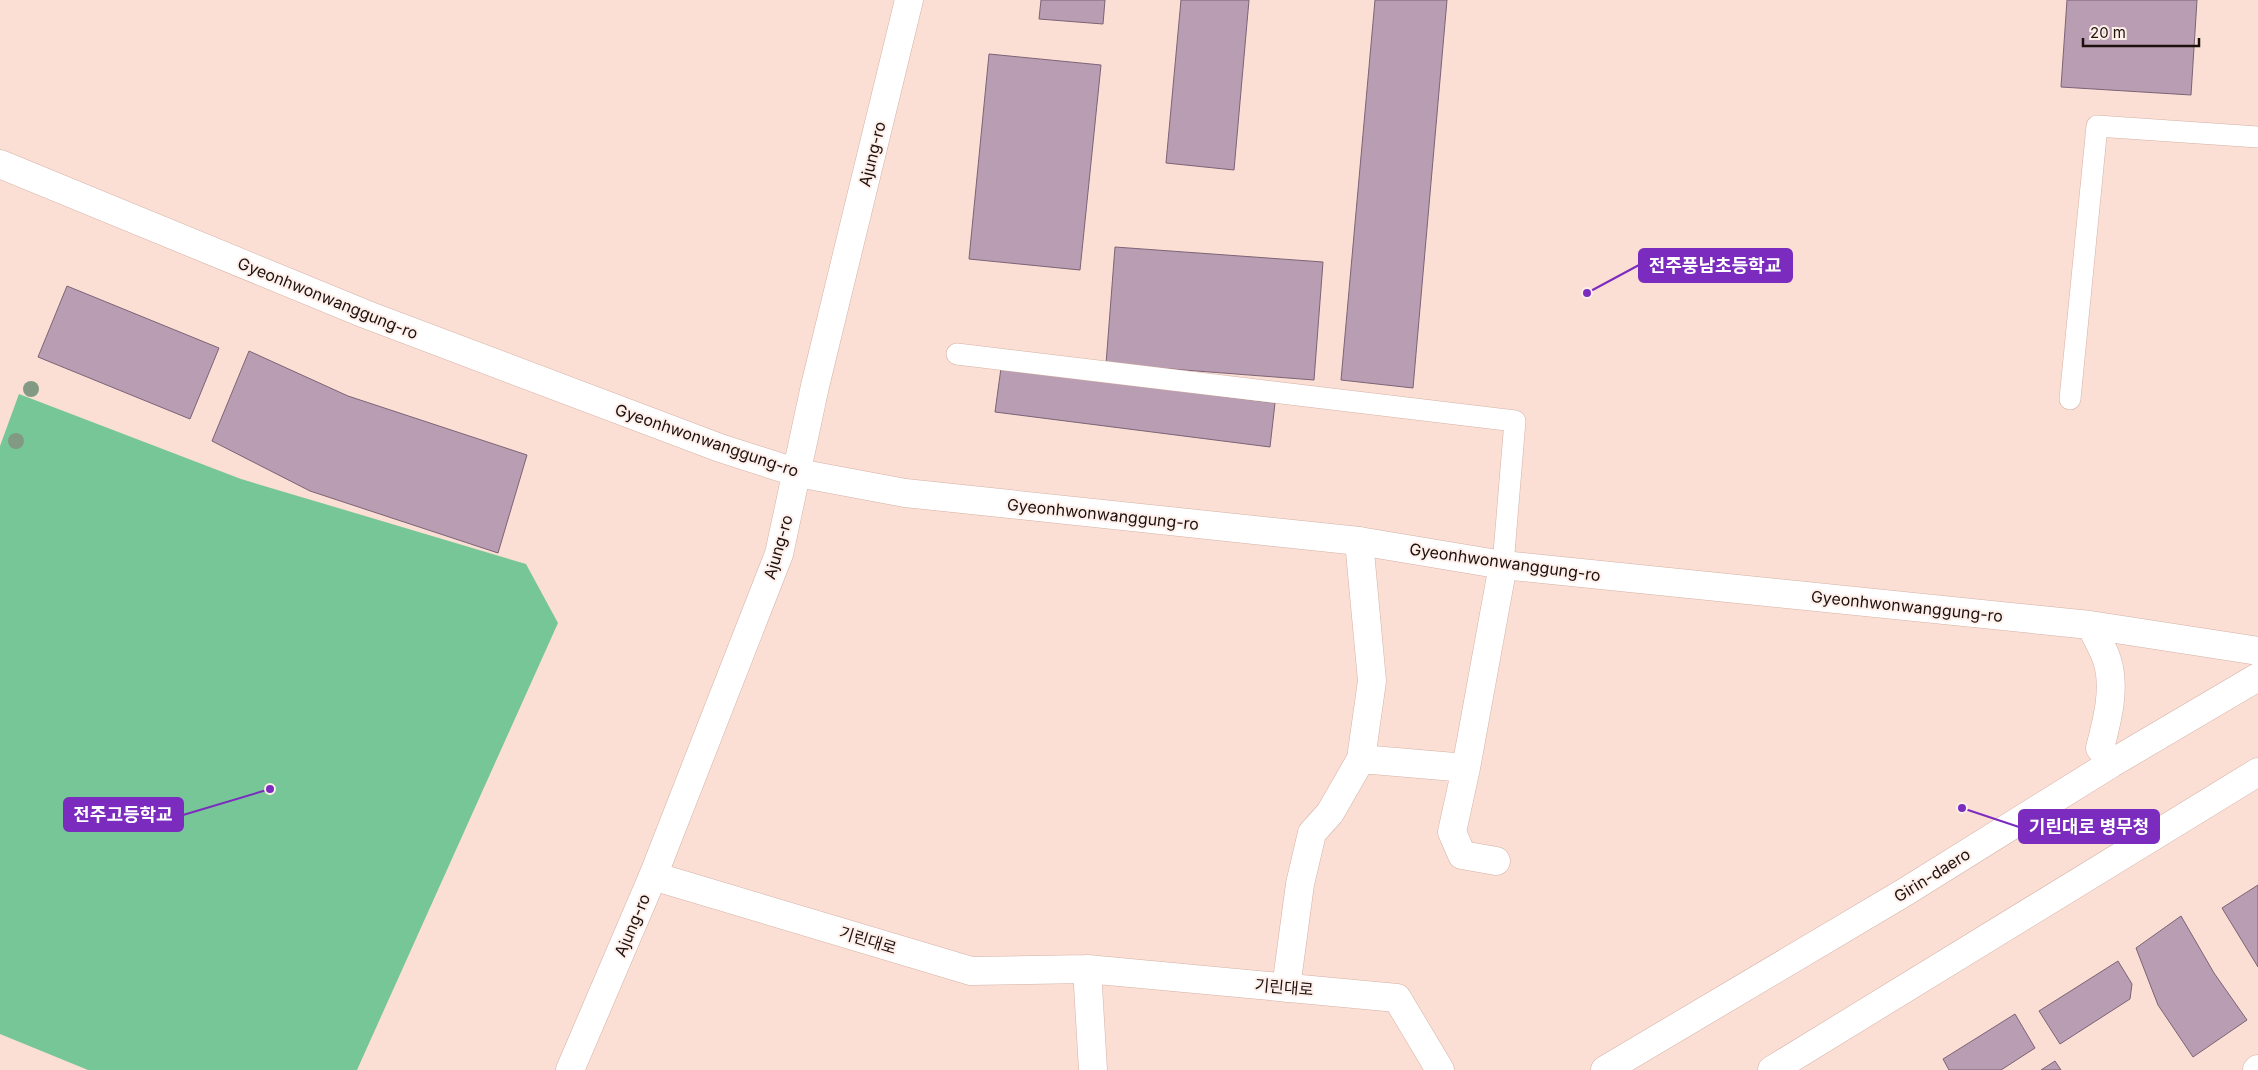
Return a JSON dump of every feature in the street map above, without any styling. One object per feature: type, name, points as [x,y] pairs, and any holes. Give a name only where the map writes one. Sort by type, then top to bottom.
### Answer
[{"type":"street","name":"Ajung-ro","points":[[570,1070],[653,876],[779,554],[798,473],[815,386],[909,0]]},
{"type":"street","name":"Gyeonhwonwanggung-ro","points":[[0,164],[365,314],[720,448],[798,473],[905,493],[1358,541],[1503,565],[2090,625],[2258,651]]},
{"type":"street","points":[[1286,988],[1300,884],[1312,833],[1330,812],[1361,759],[1372,681],[1358,541]]},
{"type":"street","points":[[1496,861],[1462,856],[1452,832],[1466,768],[1503,565]]},
{"type":"street","points":[[2090,625],[2107,661],[2110,697],[2107,721],[2100,748],[2112,763]]},
{"type":"street","name":"Girin-daero","points":[[1605,1070],[1905,892],[2112,763],[2258,677]]},
{"type":"street","points":[[1361,759],[1466,768]]},
{"type":"street","points":[[1772,1070],[2258,772]]},
{"type":"street","name":"기린대로","points":[[653,876],[971,971],[1087,969],[1397,998],[1440,1070]]},
{"type":"street","points":[[1087,969],[1093,1070]]},
{"type":"lane","points":[[2070,399],[2097,126],[2258,138]]},
{"type":"lane","points":[[957,354],[1515,421],[1503,565]]},
{"type":"green space","points":[[19,394],[241,479],[526,564],[558,623],[357,1070],[88,1070],[0,1034],[0,446]]},
{"type":"building","points":[[1041,0],[1105,0],[1103,24],[1039,19]]},
{"type":"building","points":[[1181,0],[1249,0],[1234,170],[1166,163]]},
{"type":"building","points":[[1375,0],[1447,0],[1413,388],[1341,380]]},
{"type":"building","points":[[2067,0],[2197,0],[2191,95],[2061,87]]},
{"type":"building","points":[[989,54],[1101,65],[1080,270],[969,259]]},
{"type":"building","points":[[1115,247],[1323,262],[1314,380],[1106,364]]},
{"type":"building","points":[[67,286],[219,348],[190,419],[38,357]]},
{"type":"building","points":[[249,351],[348,396],[527,455],[498,553],[310,491],[212,441]]},
{"type":"building","points":[[1001,368],[1275,403],[1270,447],[995,412]]},
{"type":"building","points":[[2258,885],[2258,967],[2222,908]]},
{"type":"building","points":[[2181,916],[2214,973],[2247,1020],[2193,1057],[2158,1005],[2136,948]]},
{"type":"building","points":[[2118,961],[2132,984],[2130,999],[2060,1044],[2039,1011]]},
{"type":"building","points":[[2015,1014],[2035,1048],[2001,1070],[1949,1070],[1943,1059]]},
{"type":"building","points":[[2055,1061],[2061,1070],[2041,1070]]},
{"type":"place","name":"전주풍남초등학교","points":[[1587,293]]},
{"type":"place","name":"전주고등학교","points":[[270,789]]},
{"type":"place","name":"기린대로 병무청","points":[[1962,808]]}]
